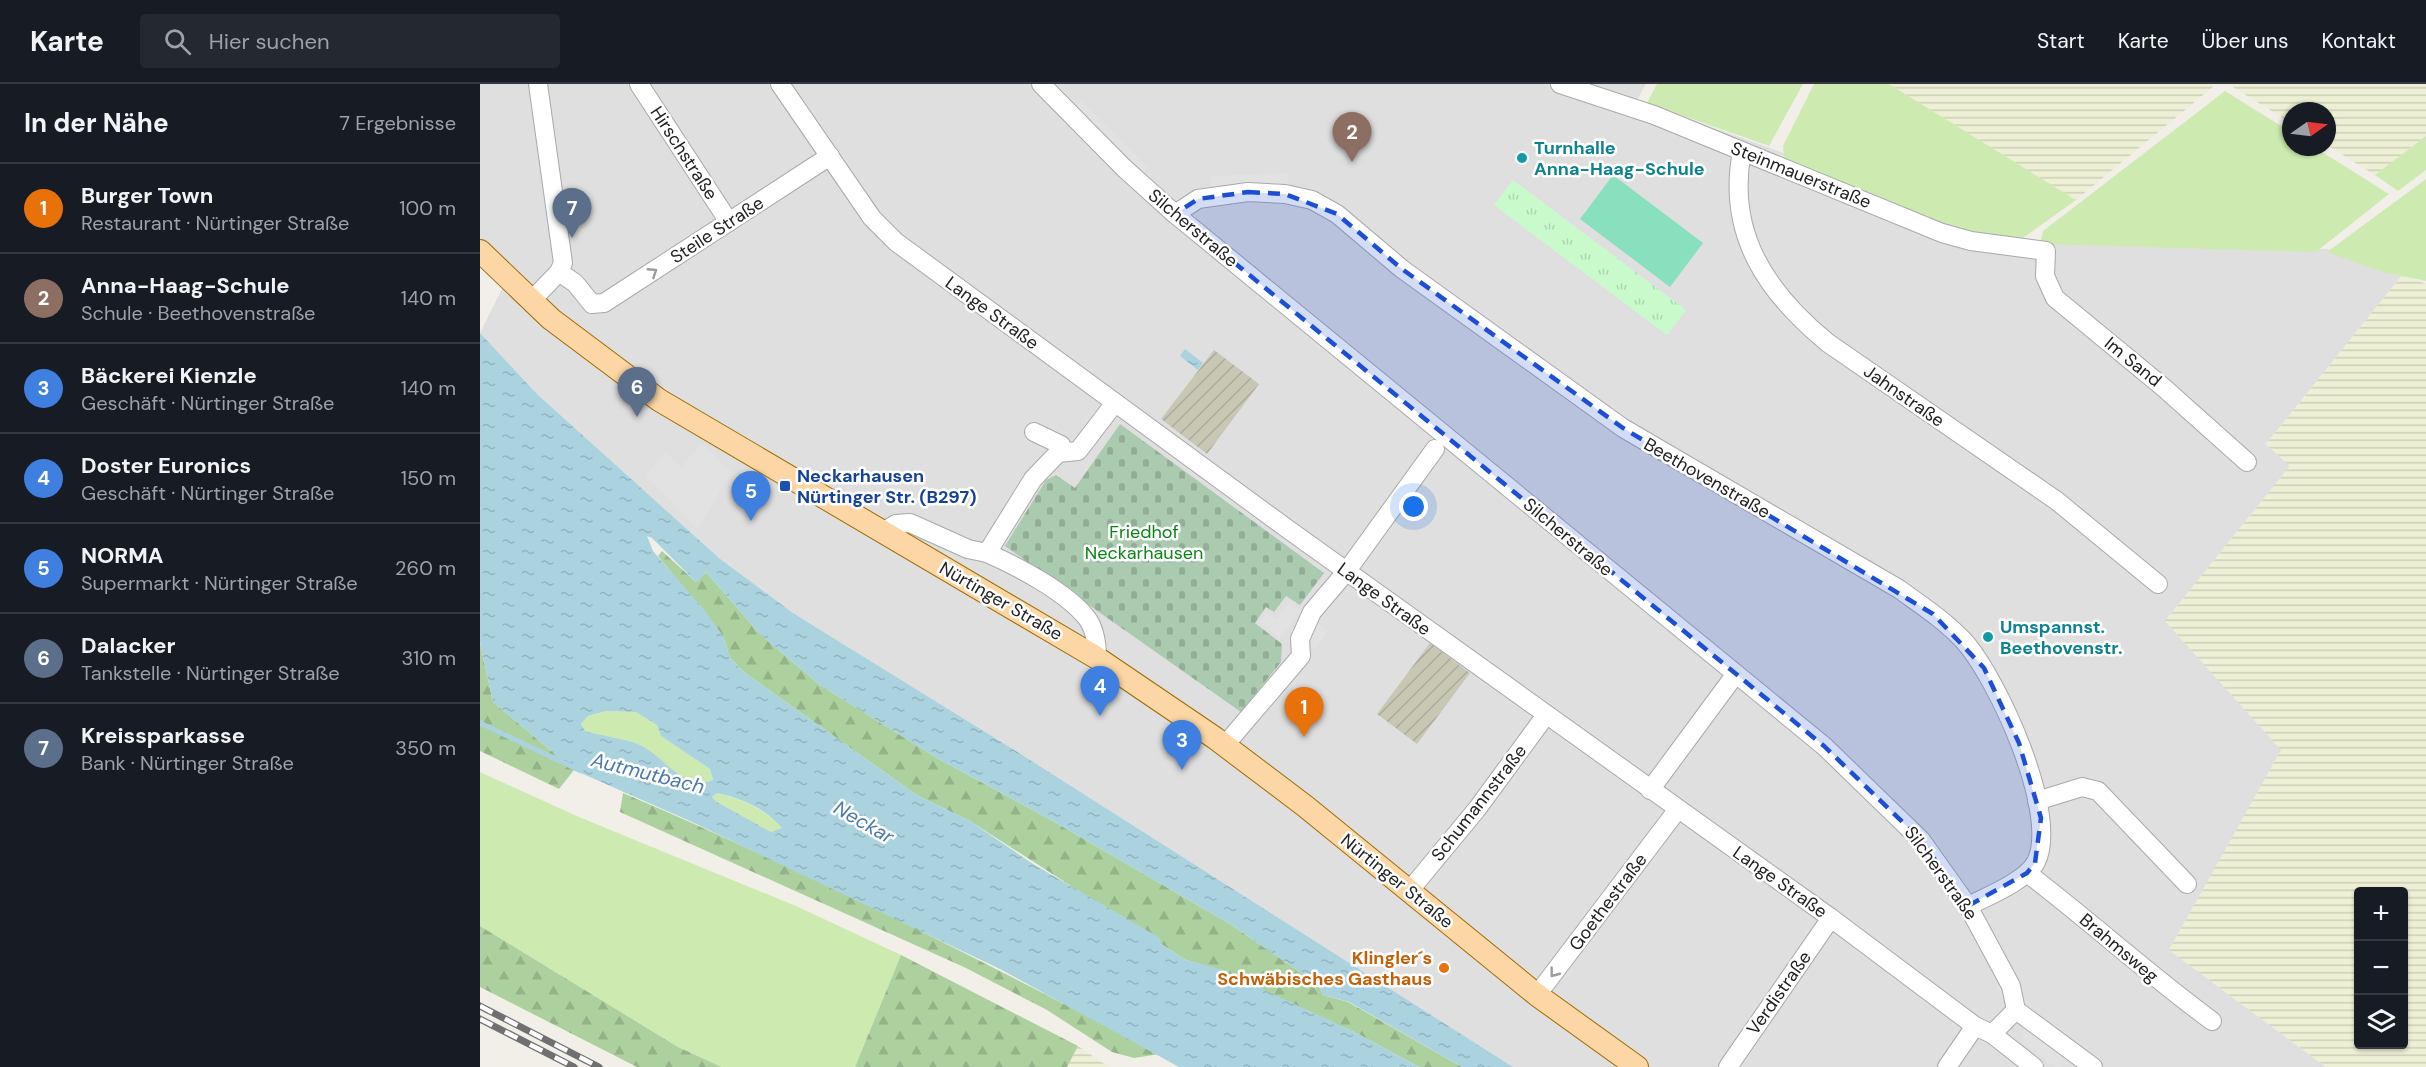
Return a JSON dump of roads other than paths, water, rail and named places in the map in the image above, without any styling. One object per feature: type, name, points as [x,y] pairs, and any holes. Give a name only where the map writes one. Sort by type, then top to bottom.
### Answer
[{"type":"main road","name":"Nürtinger Straße","points":[[480,251],[531,301],[659,400],[1097,658],[1225,745],[1410,890],[1537,995],[1637,1067]]},
{"type":"street","points":[[531,301],[559,272],[563,263],[538,84]]},
{"type":"street","name":"Hirschstraße","points":[[639,84],[729,222]]},
{"type":"street","name":"Lange Straße","points":[[780,84],[872,218],[896,242],[1114,404],[1831,918],[1975,1026],[1992,1034],[2034,1067]]},
{"type":"street","name":"Silcherstraße","points":[[1041,84],[1124,168],[1175,214],[1824,746],[1891,809],[1921,840],[1968,906],[2011,986],[2016,1010]]},
{"type":"street","name":"Steinmauerstraße","points":[[1560,84],[1654,115],[1942,233],[1971,241],[2046,251]]},
{"type":"street","name":"Jahnstraße","points":[[1742,151],[1737,178],[1738,198],[1748,240],[1768,283],[1798,319],[1828,343],[2057,501],[2158,584]]},
{"type":"street","name":"Steile Straße","points":[[559,272],[575,283],[592,304],[604,303],[830,156]]},
{"type":"street","name":"Beethovenstraße","points":[[1175,214],[1198,200],[1248,192],[1285,194],[1312,200],[1337,214],[1402,269],[1623,428],[1899,589],[1933,614],[1963,640],[1984,668],[2002,701],[2019,743],[2041,818],[2039,850],[2035,863],[2027,873]]},
{"type":"street","name":"Im Sand","points":[[2046,251],[2045,276],[2055,298],[2163,387],[2247,462]]},
{"type":"street","points":[[987,553],[1033,479],[1053,456],[1062,451],[1070,453],[1078,451],[1114,404]]},
{"type":"street","points":[[1034,432],[1061,445],[1062,451]]},
{"type":"street","points":[[1225,745],[1301,656],[1299,648],[1304,628],[1312,612],[1346,572],[1435,449]]},
{"type":"street","points":[[882,532],[896,524],[910,523],[968,549],[987,553],[1071,602],[1087,618],[1096,641],[1097,658]]},
{"type":"street","points":[[1650,789],[1735,675]]},
{"type":"street","name":"Schumannstraße","points":[[1410,890],[1478,809],[1546,715]]},
{"type":"street","points":[[2037,801],[2082,788],[2098,791],[2187,884]]},
{"type":"street","name":"Goethestraße","points":[[1537,995],[1678,809]]},
{"type":"street","points":[[1968,906],[2027,873]]},
{"type":"street","name":"Brahmsweg","points":[[2027,873],[2125,951],[2154,978],[2212,1021]]},
{"type":"street","name":"Verdistraße","points":[[1728,1067],[1831,918]]},
{"type":"street","points":[[1992,1034],[2016,1010],[2093,1067]]},
{"type":"street","points":[[1947,1067],[1975,1026]]},
{"type":"water","name":"Neckar","points":[[480,333],[537,394],[719,558],[793,613],[1016,751],[1513,1067],[1462,1067],[1349,1002],[1323,995],[1319,985],[1230,924],[1053,821],[937,758],[820,685],[760,634],[706,572],[697,583],[652,538],[647,536],[653,551],[704,610],[723,636],[730,658],[745,673],[918,796],[970,821],[1033,864],[1160,938],[1161,944],[1186,960],[1220,969],[1358,1034],[1419,1067],[1179,1067],[1000,969],[692,822],[574,770],[493,702],[480,643]],"holes":[[[606,711],[636,712],[657,725],[661,736],[710,769],[713,780],[703,782],[684,778],[652,752],[638,744],[585,731],[581,724],[588,716]],[[717,793],[752,805],[776,821],[782,828],[771,832],[717,802],[712,797]]]},
{"type":"water","points":[[1185,349],[1203,363],[1198,370],[1180,356]]},
{"type":"waterway","name":"Autmutbach","points":[[480,723],[581,771]]},
{"type":"railway","points":[[480,1006],[599,1067]]},
{"type":"railway","points":[[480,1019],[574,1067]]},
{"type":"place","name":"Turnhalle Anna-Haag-Schule","points":[[1522,158]]},
{"type":"place","name":"Anna-Haag-Schule","points":[[1352,162]]},
{"type":"place","name":"Kreissparkasse","points":[[572,238]]},
{"type":"place","name":"Dalacker","points":[[637,417]]},
{"type":"place","name":"Neckarhausen Nürtinger Str. (B297)","points":[[785,486]]},
{"type":"place","name":"NORMA","points":[[751,521]]},
{"type":"place","name":"Umspannst. Beethovenstr.","points":[[1988,637]]},
{"type":"place","name":"Doster Euronics","points":[[1100,716]]},
{"type":"place","name":"Burger Town","points":[[1304,737]]},
{"type":"place","name":"Bäckerei Kienzle","points":[[1182,770]]},
{"type":"place","name":"Klingler´s Schwäbisches Gasthaus","points":[[1444,968]]},
{"type":"park label","name":"Friedhof Neckarhausen","points":[[1144,542]]}]
